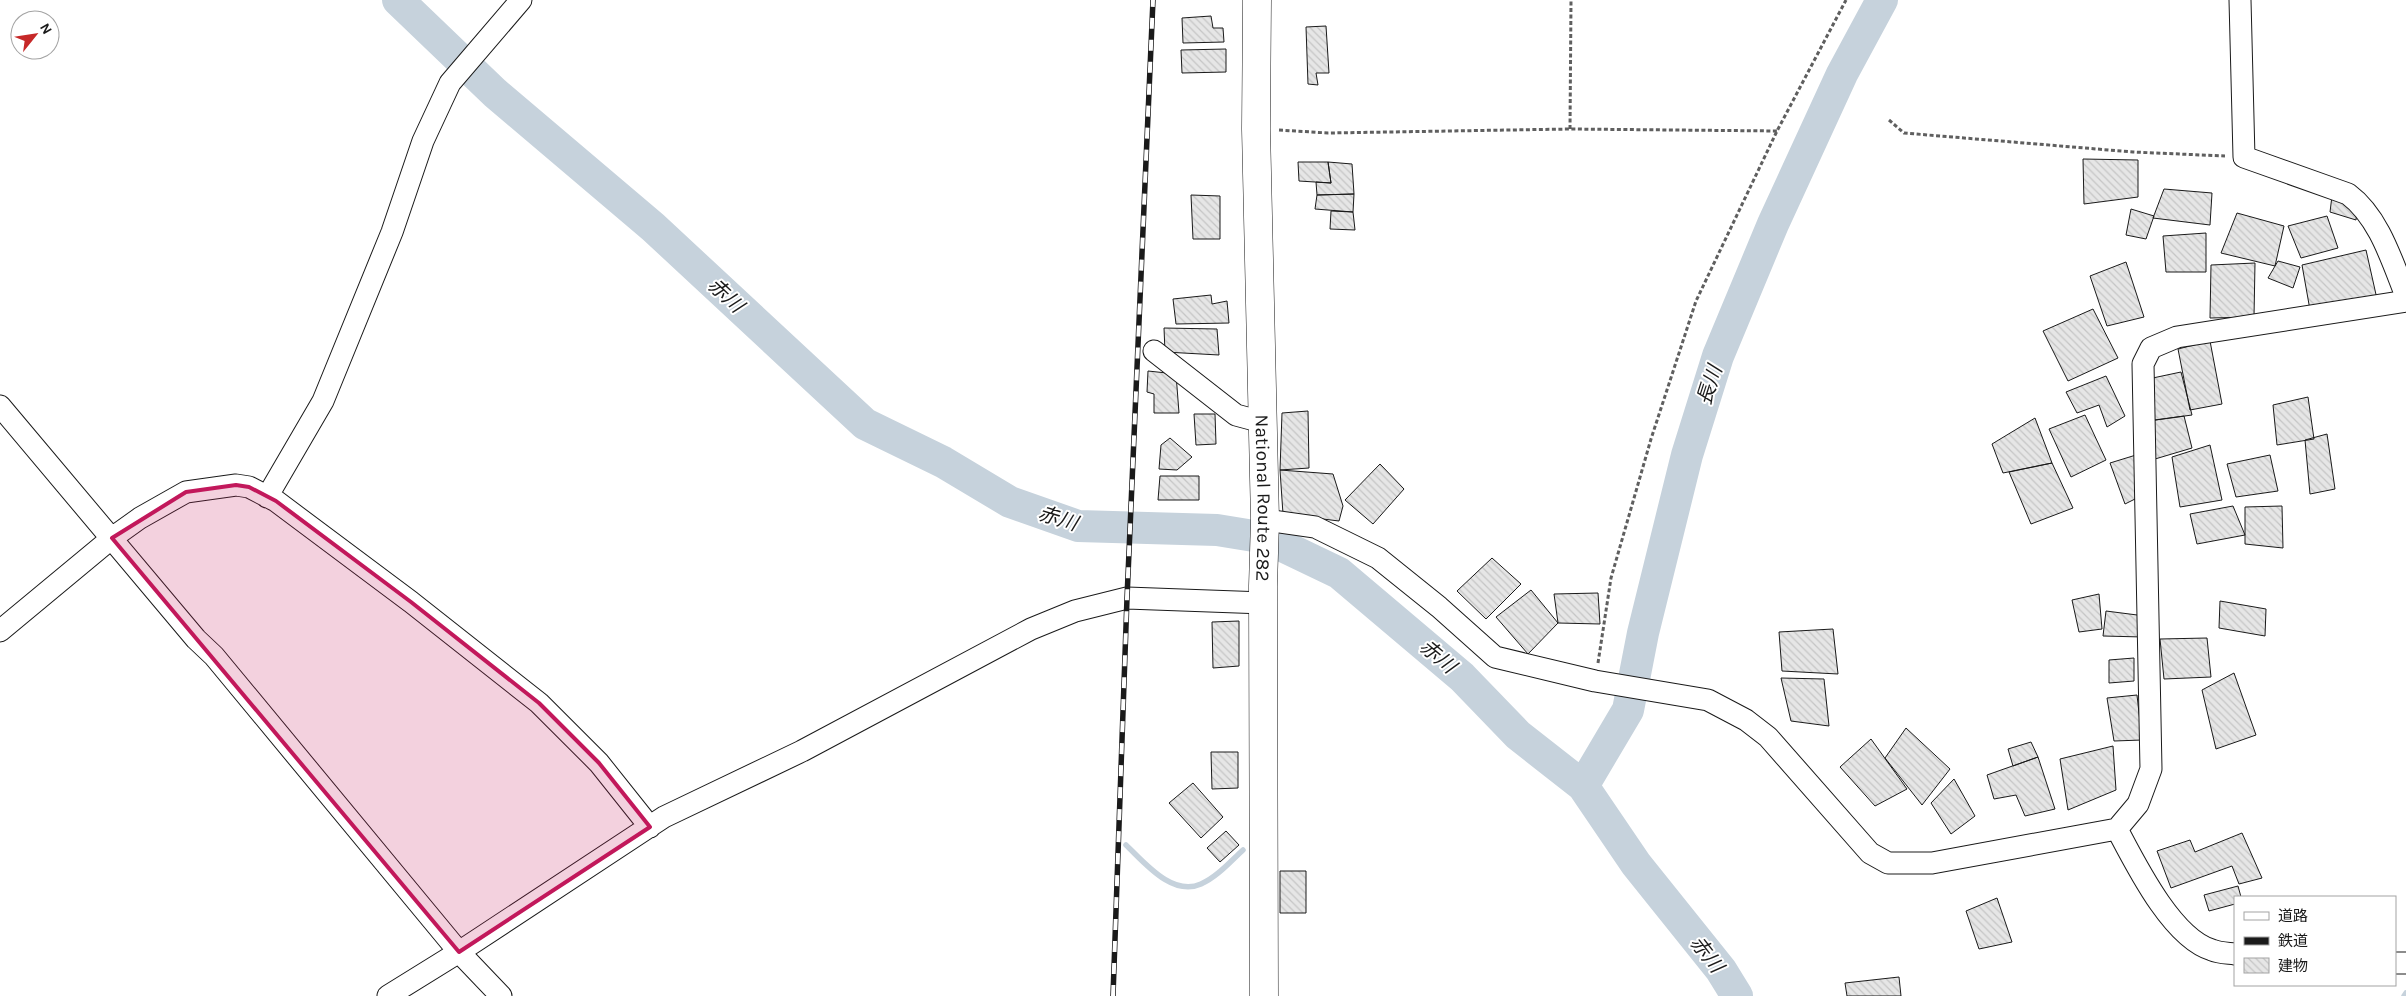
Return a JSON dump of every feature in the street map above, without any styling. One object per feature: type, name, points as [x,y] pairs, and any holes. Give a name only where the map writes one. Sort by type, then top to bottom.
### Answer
[{"type":"highway","name":"National Route 282","points":[[1257,0],[1256,129],[1265,520],[1263,594],[1264,996]]},
{"type":"street","points":[[267,497],[323,401],[392,232],[423,140],[450,83],[521,0]]},
{"type":"street","points":[[2240,0],[2244,157],[2348,194],[2362,204],[2384,243],[2406,296]]},
{"type":"street","points":[[1265,520],[1315,526],[1378,558],[1439,607],[1495,657],[1595,681],[1708,700],[1746,720],[1768,737],[1870,853],[1888,862],[1932,863],[2117,829],[2138,804],[2151,769],[2143,364],[2151,348],[2177,337],[2406,301]]},
{"type":"street","points":[[1154,351],[1236,415],[1262,422]]},
{"type":"street","points":[[0,406],[196,639],[214,656],[459,952],[501,996]]},
{"type":"street","points":[[0,631],[112,538],[140,518],[186,492],[236,485],[249,487],[267,497],[403,596],[539,703],[599,763],[650,827]]},
{"type":"street","points":[[388,996],[459,952],[664,817],[802,751],[1031,630],[1075,611],[1127,598],[1263,594]]},
{"type":"street","points":[[2117,829],[2137,868],[2172,921],[2211,950],[2234,954]]},
{"type":"path","points":[[1570,0],[1570,129]]},
{"type":"path","points":[[1595,681],[1611,578],[1651,439],[1696,301],[1777,131],[1846,0]]},
{"type":"path","points":[[1889,120],[1904,133],[2133,152],[2244,157]]},
{"type":"path","points":[[1256,129],[1328,133],[1570,129],[1777,131]]},
{"type":"highlighted area","points":[[236,485],[249,487],[276,501],[411,602],[539,703],[599,763],[650,827],[459,952],[112,538],[186,492]]},
{"type":"building","points":[[1211,16],[1213,28],[1223,28],[1224,42],[1183,43],[1182,18]]},
{"type":"building","points":[[1326,26],[1329,73],[1316,73],[1318,85],[1308,84],[1306,27]]},
{"type":"building","points":[[1226,49],[1226,72],[1182,73],[1181,50]]},
{"type":"building","points":[[2083,159],[2138,160],[2138,197],[2084,204]]},
{"type":"building","points":[[1298,162],[1328,162],[1331,183],[1299,181]]},
{"type":"building","points":[[1328,162],[1352,164],[1354,194],[1317,195],[1316,182],[1331,183]]},
{"type":"building","points":[[2164,189],[2212,193],[2210,225],[2153,218]]},
{"type":"building","points":[[1354,194],[1353,212],[1315,209],[1317,195]]},
{"type":"building","points":[[1191,195],[1220,196],[1220,239],[1193,239]]},
{"type":"building","points":[[2332,196],[2358,204],[2356,220],[2330,212]]},
{"type":"building","points":[[2131,209],[2154,216],[2146,239],[2126,235]]},
{"type":"building","points":[[1331,211],[1353,212],[1355,230],[1330,229]]},
{"type":"building","points":[[2237,213],[2284,226],[2275,266],[2221,253]]},
{"type":"building","points":[[2327,216],[2338,248],[2301,258],[2288,226]]},
{"type":"building","points":[[2206,233],[2206,272],[2166,272],[2163,236]]},
{"type":"building","points":[[2366,250],[2377,299],[2310,310],[2302,265]]},
{"type":"building","points":[[2278,261],[2300,267],[2293,288],[2268,278]]},
{"type":"building","points":[[2126,262],[2144,317],[2107,326],[2090,276]]},
{"type":"building","points":[[2255,263],[2254,317],[2210,318],[2211,265]]},
{"type":"building","points":[[1211,295],[1212,304],[1227,301],[1229,323],[1176,324],[1173,299]]},
{"type":"building","points":[[2093,309],[2118,358],[2068,381],[2043,331]]},
{"type":"building","points":[[1164,328],[1217,329],[1219,355],[1165,352]]},
{"type":"building","points":[[2210,341],[2222,404],[2190,410],[2178,349]]},
{"type":"building","points":[[1148,371],[1176,374],[1179,413],[1154,413],[1154,394],[1147,392]]},
{"type":"building","points":[[2181,372],[2192,415],[2148,421],[2148,379]]},
{"type":"building","points":[[2106,376],[2125,416],[2107,427],[2099,405],[2077,413],[2066,392]]},
{"type":"building","points":[[2308,397],[2314,439],[2277,445],[2273,405]]},
{"type":"building","points":[[1308,411],[1309,468],[1280,470],[1282,413]]},
{"type":"building","points":[[1194,414],[1215,414],[1216,444],[1196,445]]},
{"type":"building","points":[[2085,415],[2106,460],[2071,477],[2049,429]]},
{"type":"building","points":[[2184,416],[2192,448],[2155,459],[2148,421]]},
{"type":"building","points":[[2035,418],[2052,463],[2003,473],[1992,444]]},
{"type":"building","points":[[2327,434],[2335,489],[2310,494],[2305,440]]},
{"type":"building","points":[[1170,438],[1192,457],[1177,470],[1159,469],[1161,445]]},
{"type":"building","points":[[2210,445],[2222,500],[2180,507],[2172,457]]},
{"type":"building","points":[[2136,455],[2145,494],[2125,504],[2110,463]]},
{"type":"building","points":[[2270,455],[2278,491],[2236,497],[2227,464]]},
{"type":"building","points":[[2052,463],[2073,508],[2031,524],[2009,472]]},
{"type":"building","points":[[1380,464],[1404,489],[1373,524],[1345,500]]},
{"type":"building","points":[[1280,470],[1333,474],[1343,506],[1339,521],[1283,514]]},
{"type":"building","points":[[1160,476],[1199,476],[1199,500],[1158,500]]},
{"type":"building","points":[[2233,506],[2245,535],[2197,544],[2190,514]]},
{"type":"building","points":[[2282,506],[2283,548],[2245,544],[2245,507]]},
{"type":"building","points":[[1492,558],[1521,584],[1486,619],[1457,591]]},
{"type":"building","points":[[1531,590],[1558,623],[1528,654],[1496,617]]},
{"type":"building","points":[[1598,593],[1600,624],[1558,623],[1554,594]]},
{"type":"building","points":[[2099,594],[2102,629],[2079,632],[2072,600]]},
{"type":"building","points":[[2220,601],[2266,609],[2265,636],[2219,628]]},
{"type":"building","points":[[2106,611],[2145,616],[2143,637],[2103,636]]},
{"type":"building","points":[[1239,621],[1239,666],[1213,668],[1212,622]]},
{"type":"building","points":[[1833,629],[1838,674],[1782,671],[1779,632]]},
{"type":"building","points":[[2207,638],[2211,677],[2164,679],[2160,639]]},
{"type":"building","points":[[2134,658],[2134,681],[2109,683],[2109,660]]},
{"type":"building","points":[[2234,673],[2256,735],[2216,749],[2202,690]]},
{"type":"building","points":[[1781,678],[1824,679],[1829,726],[1791,721]]},
{"type":"building","points":[[2137,695],[2142,740],[2114,741],[2107,698]]},
{"type":"building","points":[[1906,728],[1950,769],[1922,805],[1885,758]]},
{"type":"building","points":[[1871,739],[1907,789],[1875,806],[1840,767]]},
{"type":"building","points":[[2031,742],[2038,757],[2013,766],[2008,749]]},
{"type":"building","points":[[2113,746],[2116,790],[2068,810],[2060,759]]},
{"type":"building","points":[[1211,752],[1238,752],[1238,788],[1212,789]]},
{"type":"building","points":[[2038,757],[2055,809],[2025,816],[2016,795],[1994,799],[1987,775]]},
{"type":"building","points":[[1954,779],[1975,816],[1951,834],[1931,803]]},
{"type":"building","points":[[1193,783],[1223,817],[1201,838],[1169,803]]},
{"type":"building","points":[[1226,831],[1239,845],[1220,862],[1207,848]]},
{"type":"building","points":[[2242,833],[2262,878],[2239,884],[2232,866],[2171,888],[2157,851],[2190,840],[2195,852]]},
{"type":"building","points":[[1280,871],[1306,871],[1306,913],[1280,913]]},
{"type":"building","points":[[2238,886],[2241,896],[2234,896],[2234,904],[2209,911],[2204,895]]},
{"type":"building","points":[[1997,898],[2012,942],[1979,949],[1966,911]]},
{"type":"building","points":[[1899,977],[1901,996],[1847,996],[1845,983]]},
{"type":"waterway","name":"赤川","points":[[398,0],[495,93],[653,227],[865,424],[943,462],[1010,502],[1078,526],[1217,530],[1266,538],[1339,573],[1462,677],[1518,735],[1583,786],[1636,864],[1721,970],[1737,996]]},
{"type":"waterway","name":"長川","points":[[1583,786],[1628,710],[1643,633],[1687,455],[1718,356],[1773,224],[1842,74],[1882,0]]},
{"type":"waterway","points":[[1126,845],[1159,876],[1180,886],[1190,887],[1201,884],[1212,877],[1243,850]]},
{"type":"railway","points":[[1113,996],[1127,598],[1153,0]]}]
